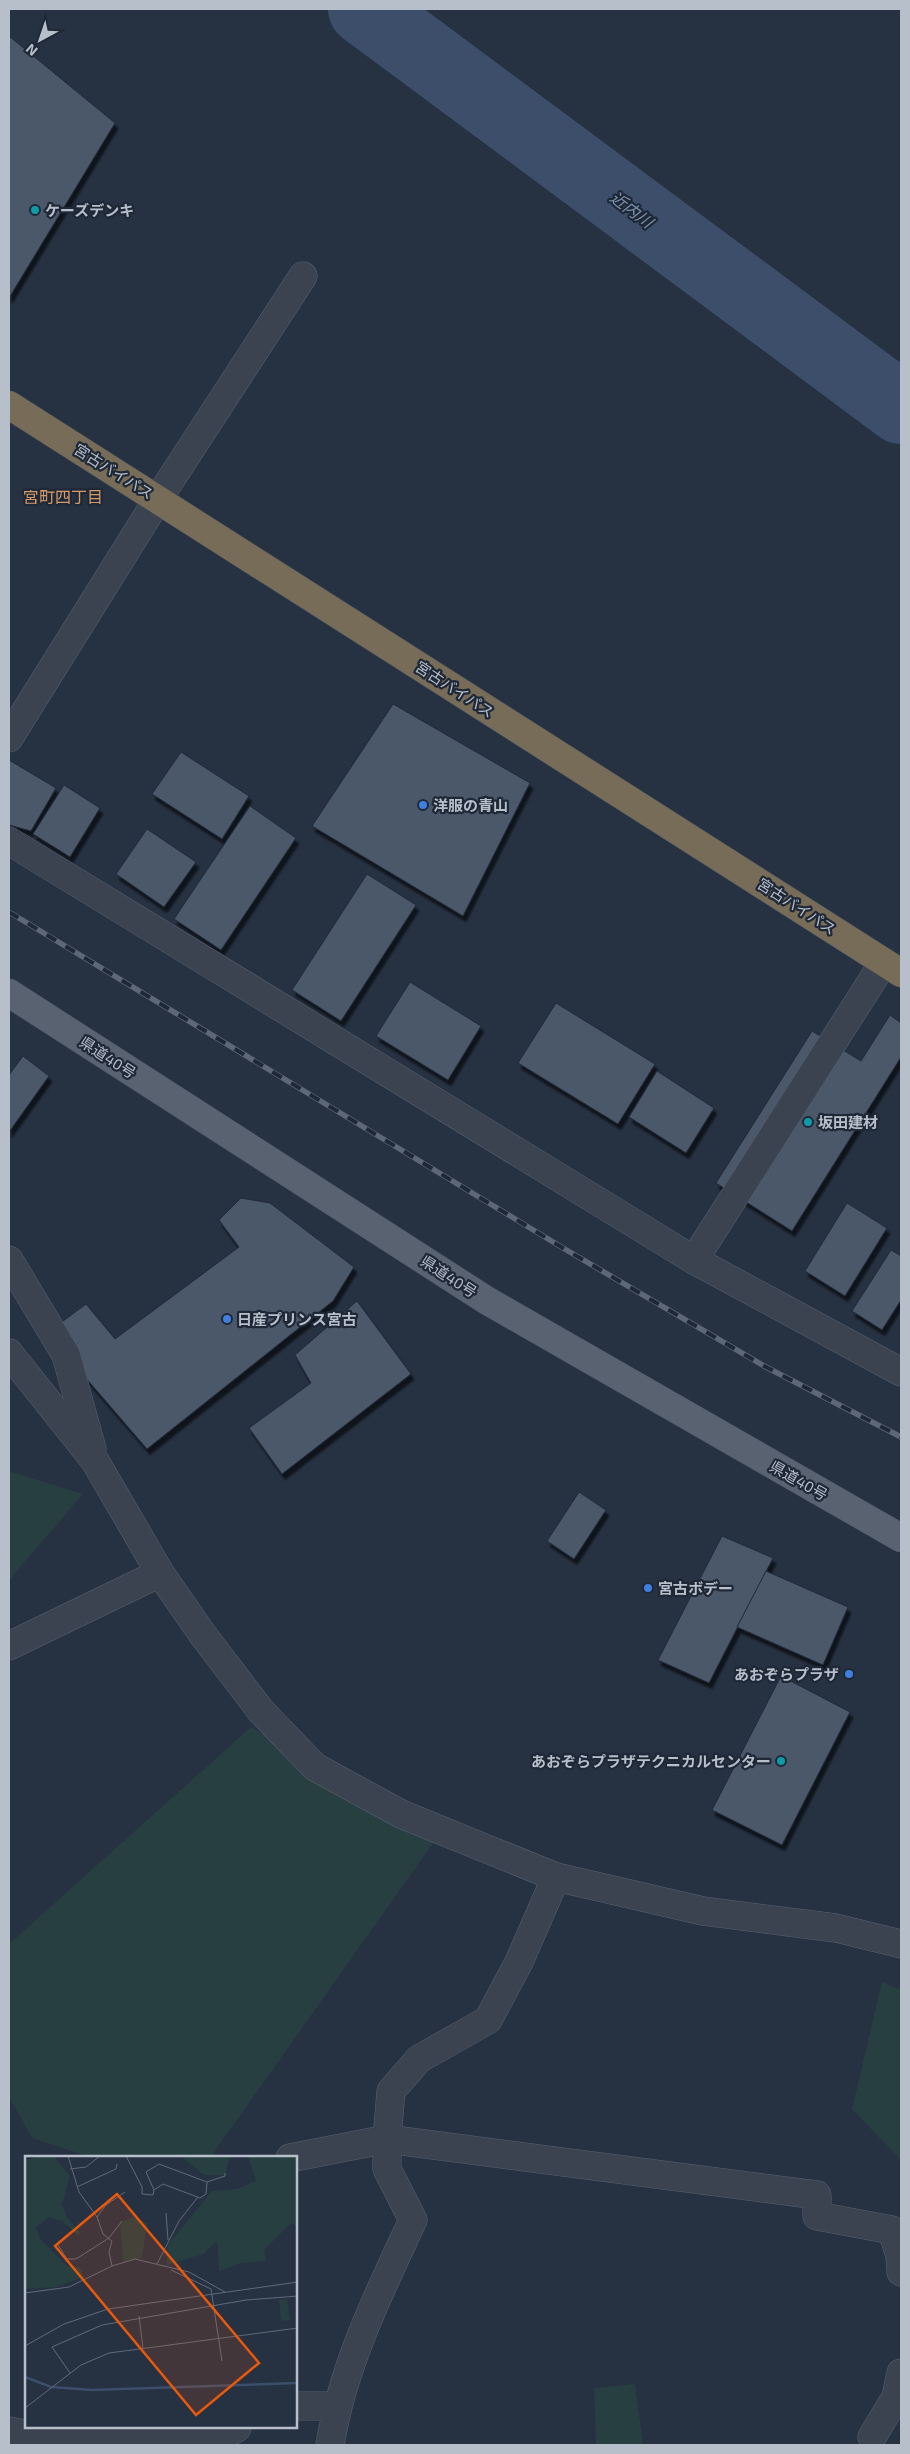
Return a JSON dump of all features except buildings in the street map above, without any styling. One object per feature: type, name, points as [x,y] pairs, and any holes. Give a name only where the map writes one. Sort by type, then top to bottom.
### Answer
[{"type":"highway","name":"宮古バイパス","points":[[9,405],[892,967]]},
{"type":"main road","name":"県道40号","points":[[9,993],[486,1300],[901,1538]]},
{"type":"street","points":[[9,738],[158,499],[303,276]]},
{"type":"street","points":[[9,841],[694,1260],[901,1372]]},
{"type":"street","points":[[694,1260],[892,967]]},
{"type":"street","points":[[9,1260],[66,1355],[95,1461]]},
{"type":"street","points":[[9,1354],[95,1461],[160,1573],[203,1635],[260,1711],[315,1767],[401,1814],[556,1877],[703,1911],[836,1928],[901,1944]]},
{"type":"street","points":[[9,1646],[160,1573]]},
{"type":"street","points":[[330,2445],[337,2406],[368,2318],[413,2220],[387,2169],[387,2139],[391,2090],[420,2059],[488,2020],[520,1962],[556,1877]]},
{"type":"street","points":[[298,2156],[387,2139],[817,2195],[817,2216],[892,2230],[900,2256],[901,2272]]},
{"type":"street","points":[[872,2437],[896,2397],[901,2372]]},
{"type":"street","points":[[298,2406],[337,2406]]},
{"type":"street","points":[[9,2431],[61,2441],[179,2440],[223,2434],[235,2429]]},
{"type":"green space","points":[[9,1471],[83,1494],[9,1580]]},
{"type":"green space","points":[[251,1727],[436,1839],[211,2156],[87,2156],[32,2138],[9,2097],[9,1944]]},
{"type":"green space","points":[[882,1982],[901,1990],[901,2160],[852,2109]]},
{"type":"green space","points":[[635,2384],[643,2445],[596,2445],[594,2388]]},
{"type":"waterway","name":"近内川","points":[[364,9],[901,408]]},
{"type":"railway","points":[[9,912],[563,1248],[764,1366],[901,1437]]},
{"type":"place","name":"ケーズデンキ","points":[[35,210]]},
{"type":"place","name":"洋服の青山","points":[[423,805]]},
{"type":"place","name":"坂田建材","points":[[808,1122]]},
{"type":"place","name":"日産プリンス宮古","points":[[227,1319]]},
{"type":"place","name":"宮古ボデー","points":[[648,1588]]},
{"type":"place","name":"あおぞらプラザ","points":[[849,1674]]},
{"type":"place","name":"あおぞらプラザテクニカルセンター","points":[[781,1761]]},
{"type":"district","name":"宮町四丁目","points":[[63,496]]}]
